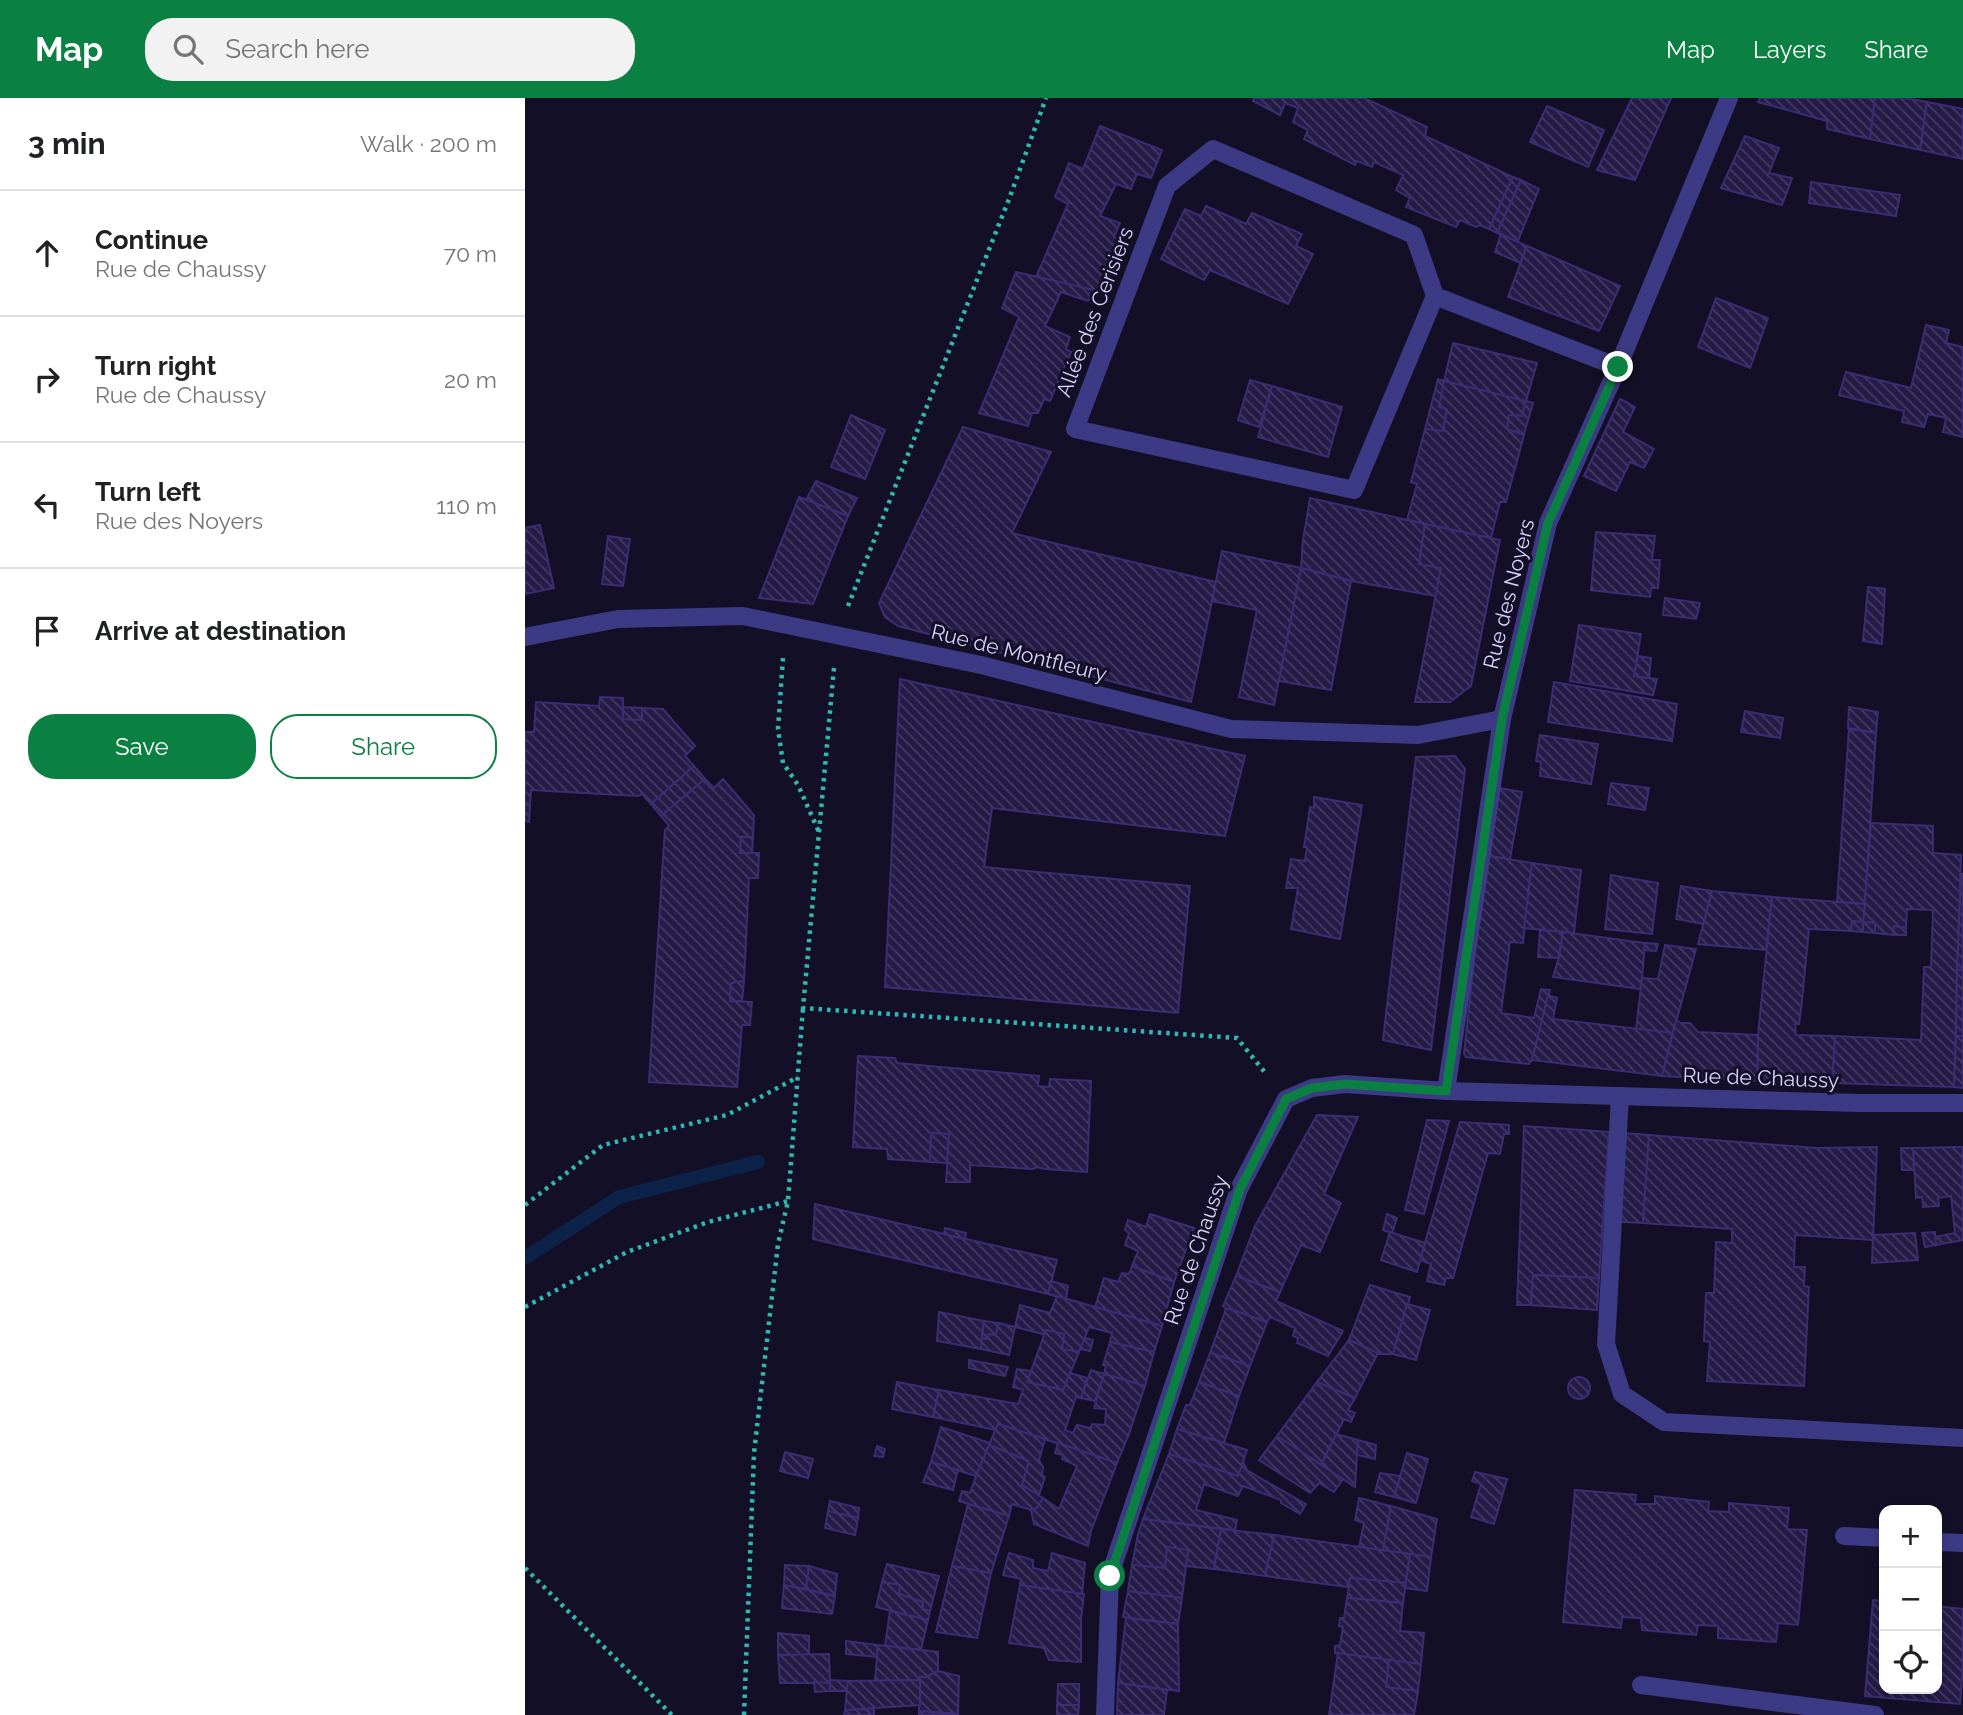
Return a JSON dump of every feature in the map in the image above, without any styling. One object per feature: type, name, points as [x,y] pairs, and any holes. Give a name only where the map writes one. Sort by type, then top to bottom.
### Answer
[{"type":"street","name":"Rue des Noyers","points":[[1446,1091],[1502,719],[1548,523],[1618,367],[1729,98]]},
{"type":"street","name":"Allée des Cerisiers","points":[[1213,149],[1414,235],[1435,296],[1355,490],[1075,429],[1167,186],[1213,149]]},
{"type":"street","points":[[1435,296],[1618,367]]},
{"type":"street","name":"Rue de Montfleury","points":[[525,637],[618,619],[743,616],[981,665],[1231,729],[1418,734],[1502,719]]},
{"type":"street","name":"Rue de Chaussy","points":[[1105,1715],[1110,1576],[1240,1189],[1286,1099],[1312,1088],[1345,1084],[1446,1091],[1858,1103],[1963,1103]]},
{"type":"street","points":[[1620,1096],[1606,1344],[1622,1394],[1664,1422],[1963,1438]]},
{"type":"street","points":[[1844,1536],[1879,1538]]},
{"type":"street","points":[[1942,1542],[1963,1543]]},
{"type":"street","points":[[1641,1685],[1875,1715]]},
{"type":"path","points":[[836,635],[1009,199],[1046,98]]},
{"type":"path","points":[[786,625],[778,729],[783,763],[798,785],[819,833]]},
{"type":"path","points":[[744,1715],[754,1453],[778,1244],[788,1201],[833,678]]},
{"type":"path","points":[[803,1008],[1237,1038],[1286,1099]]},
{"type":"path","points":[[525,1205],[603,1144],[727,1115],[797,1077]]},
{"type":"path","points":[[525,1307],[627,1252],[708,1222],[788,1201]]},
{"type":"path","points":[[525,1568],[672,1715]]},
{"type":"building","points":[[1254,98],[1364,98],[1427,127],[1425,136],[1513,177],[1489,229],[1460,220],[1456,227],[1406,207],[1410,198],[1396,190],[1403,175],[1374,162],[1372,167],[1357,161],[1355,165],[1304,139],[1308,130],[1293,122],[1298,108],[1285,103],[1280,115],[1253,101]]},
{"type":"building","points":[[1632,98],[1671,98],[1635,180],[1597,170]]},
{"type":"building","points":[[1760,98],[1875,98],[1870,139],[1827,129],[1827,121],[1758,102]]},
{"type":"building","points":[[1875,98],[1905,98],[1927,102],[1920,150],[1870,139]]},
{"type":"building","points":[[1927,102],[1963,109],[1963,159],[1920,150]]},
{"type":"building","points":[[1547,106],[1604,130],[1588,167],[1530,142]]},
{"type":"building","points":[[1100,126],[1162,150],[1151,178],[1137,174],[1131,189],[1116,184],[1100,216],[1120,223],[1114,237],[1121,241],[1098,292],[1036,277],[1068,204],[1055,197],[1069,163],[1083,169]]},
{"type":"building","points":[[1745,136],[1779,148],[1769,173],[1792,178],[1782,205],[1721,188]]},
{"type":"building","points":[[1513,177],[1521,180],[1497,233],[1489,229]]},
{"type":"building","points":[[1521,180],[1539,189],[1517,243],[1497,233]]},
{"type":"building","points":[[1811,182],[1900,195],[1896,216],[1809,203]]},
{"type":"building","points":[[1206,206],[1246,224],[1252,213],[1302,234],[1296,246],[1313,254],[1288,304],[1210,270],[1204,280],[1161,259],[1185,209],[1201,216]]},
{"type":"building","points":[[1501,234],[1527,246],[1520,263],[1495,252]]},
{"type":"building","points":[[1527,246],[1620,286],[1599,331],[1508,297]]},
{"type":"building","points":[[1016,272],[1094,290],[1088,301],[1061,292],[1045,326],[1070,337],[1066,349],[1071,352],[1050,401],[1044,399],[1038,413],[1032,413],[1028,426],[979,413],[1019,317],[1002,308]]},
{"type":"building","points":[[1716,298],[1768,318],[1750,368],[1698,347]]},
{"type":"building","points":[[1926,325],[1949,330],[1946,343],[1963,347],[1963,437],[1943,432],[1946,418],[1928,414],[1924,427],[1902,422],[1904,411],[1839,395],[1846,372],[1911,388]]},
{"type":"building","points":[[1453,343],[1537,363],[1526,401],[1444,381]]},
{"type":"building","points":[[1438,379],[1444,381],[1439,407],[1447,409],[1443,431],[1425,429]]},
{"type":"building","points":[[1250,380],[1272,386],[1259,427],[1238,420]]},
{"type":"building","points":[[1444,381],[1526,401],[1522,416],[1509,415],[1507,429],[1524,435],[1506,502],[1500,502],[1491,538],[1407,520],[1417,484],[1411,482],[1425,429],[1443,431],[1447,409],[1439,407]]},
{"type":"building","points":[[1272,386],[1342,407],[1328,457],[1258,437]]},
{"type":"building","points":[[1620,399],[1635,407],[1623,432],[1654,449],[1644,468],[1630,462],[1616,491],[1584,476]]},
{"type":"building","points":[[1526,401],[1533,403],[1524,434],[1507,429],[1509,415],[1522,416]]},
{"type":"building","points":[[851,415],[885,430],[865,479],[831,467]]},
{"type":"building","points":[[963,427],[1051,452],[1012,533],[1216,582],[1191,702],[898,626],[885,617],[879,603]]},
{"type":"building","points":[[816,481],[857,498],[848,516],[806,500]]},
{"type":"building","points":[[799,497],[848,516],[813,604],[759,598]]},
{"type":"building","points":[[1310,498],[1425,524],[1419,564],[1441,568],[1436,596],[1351,581],[1301,568]]},
{"type":"building","points":[[1425,524],[1500,540],[1471,686],[1450,702],[1415,702],[1441,568],[1419,564]]},
{"type":"building","points":[[540,525],[554,588],[525,594],[525,528]]},
{"type":"building","points":[[1596,532],[1655,536],[1652,560],[1660,560],[1658,588],[1651,588],[1650,597],[1591,590]]},
{"type":"building","points":[[608,536],[630,539],[623,586],[602,584]]},
{"type":"building","points":[[1222,551],[1301,568],[1274,705],[1239,697],[1257,610],[1212,601]]},
{"type":"building","points":[[1301,568],[1351,581],[1331,690],[1279,681]]},
{"type":"building","points":[[1868,587],[1885,589],[1882,644],[1863,641]]},
{"type":"building","points":[[1665,598],[1700,603],[1696,619],[1663,615]]},
{"type":"building","points":[[1579,625],[1641,634],[1634,676],[1657,679],[1653,695],[1570,681]]},
{"type":"building","points":[[1638,656],[1651,658],[1649,678],[1634,676]]},
{"type":"building","points":[[900,679],[1245,756],[1225,836],[992,808],[984,867],[1190,886],[1178,1013],[885,987]]},
{"type":"building","points":[[1554,682],[1677,704],[1672,741],[1548,722]]},
{"type":"building","points":[[600,697],[623,698],[623,719],[642,720],[642,708],[663,709],[695,746],[685,756],[694,766],[651,804],[642,794],[638,796],[531,790],[529,822],[525,821],[525,732],[534,732],[536,702],[599,706]]},
{"type":"building","points":[[623,707],[642,708],[642,720],[623,719]]},
{"type":"building","points":[[1849,707],[1878,712],[1876,733],[1848,728]]},
{"type":"building","points":[[1745,711],[1783,718],[1780,738],[1741,732]]},
{"type":"building","points":[[1849,729],[1876,733],[1865,904],[1837,902]]},
{"type":"building","points":[[1540,735],[1598,744],[1591,784],[1540,776],[1541,762],[1536,761]]},
{"type":"building","points":[[1455,756],[1465,769],[1431,1050],[1383,1040],[1416,757]]},
{"type":"building","points":[[694,766],[705,779],[661,816],[651,804]]},
{"type":"building","points":[[705,779],[714,788],[723,779],[754,815],[753,837],[741,837],[740,853],[759,853],[758,878],[749,878],[744,981],[731,983],[730,1001],[752,1002],[750,1025],[742,1025],[737,1087],[649,1082],[665,830],[669,826],[661,816]]},
{"type":"building","points":[[1611,783],[1649,788],[1645,810],[1608,804]]},
{"type":"building","points":[[1499,788],[1522,792],[1510,859],[1488,856]]},
{"type":"building","points":[[1314,797],[1362,805],[1340,939],[1291,929],[1298,888],[1286,888],[1291,859],[1305,861],[1307,847],[1304,847],[1310,807],[1314,808]]},
{"type":"building","points":[[1871,823],[1933,826],[1933,853],[1961,855],[1954,1087],[1832,1083],[1835,1036],[1921,1040],[1924,967],[1931,967],[1933,910],[1907,909],[1906,928],[1894,926],[1893,935],[1875,933],[1875,923],[1863,922]]},
{"type":"building","points":[[741,837],[753,837],[752,853],[740,853]]},
{"type":"building","points":[[1488,856],[1532,863],[1523,943],[1510,942],[1501,1013],[1534,1018],[1541,989],[1550,990],[1529,1064],[1466,1057],[1464,1054]]},
{"type":"building","points":[[1532,863],[1581,870],[1574,933],[1524,928]]},
{"type":"building","points":[[1961,874],[1963,970],[1957,970]]},
{"type":"building","points":[[1611,875],[1658,883],[1652,934],[1605,929]]},
{"type":"building","points":[[1681,886],[1712,891],[1704,924],[1676,919]]},
{"type":"building","points":[[1712,891],[1772,897],[1766,950],[1698,944]]},
{"type":"building","points":[[1772,897],[1865,904],[1863,922],[1852,921],[1851,931],[1809,929],[1799,1024],[1795,1024],[1796,1035],[1835,1036],[1832,1083],[1757,1081],[1758,1035]]},
{"type":"building","points":[[1852,921],[1863,922],[1863,932],[1851,931]]},
{"type":"building","points":[[1863,922],[1875,923],[1875,933],[1863,932]]},
{"type":"building","points":[[1894,926],[1906,928],[1906,935],[1893,935]]},
{"type":"building","points":[[1540,930],[1563,932],[1559,958],[1538,957]]},
{"type":"building","points":[[1563,932],[1645,943],[1641,989],[1553,977]]},
{"type":"building","points":[[1645,943],[1658,944],[1656,951],[1644,950]]},
{"type":"building","points":[[1665,945],[1696,949],[1673,1033],[1636,1029],[1642,978],[1658,979]]},
{"type":"building","points":[[1957,970],[1963,970],[1963,1036],[1956,1036]]},
{"type":"building","points":[[744,981],[742,1001],[730,1001],[731,983]]},
{"type":"building","points":[[1548,995],[1557,998],[1553,1019],[1673,1033],[1662,1076],[1532,1060]]},
{"type":"building","points":[[1676,1020],[1690,1023],[1698,1032],[1758,1035],[1757,1081],[1662,1076]]},
{"type":"building","points":[[1956,1036],[1963,1036],[1963,1088],[1954,1087]]},
{"type":"building","points":[[858,1056],[895,1058],[897,1063],[1039,1076],[1038,1086],[1049,1087],[1050,1079],[1091,1081],[1087,1172],[970,1165],[970,1182],[946,1182],[949,1134],[931,1133],[930,1162],[888,1159],[887,1149],[853,1147]]},
{"type":"building","points":[[1317,1115],[1358,1117],[1324,1194],[1341,1203],[1320,1252],[1301,1245],[1280,1292],[1236,1276],[1255,1226]]},
{"type":"building","points":[[1427,1120],[1449,1121],[1424,1214],[1405,1210]]},
{"type":"building","points":[[1460,1122],[1509,1125],[1509,1134],[1504,1134],[1500,1154],[1488,1153],[1453,1278],[1446,1278],[1444,1285],[1427,1281],[1431,1264],[1420,1260]]},
{"type":"building","points":[[1524,1126],[1609,1132],[1599,1278],[1533,1275],[1531,1305],[1517,1305]]},
{"type":"building","points":[[1609,1132],[1649,1135],[1643,1223],[1603,1221]]},
{"type":"building","points":[[931,1133],[949,1134],[947,1163],[930,1162]]},
{"type":"building","points":[[1649,1135],[1817,1148],[1877,1147],[1873,1240],[1795,1235],[1794,1267],[1805,1267],[1804,1286],[1809,1287],[1804,1386],[1707,1381],[1710,1342],[1704,1341],[1706,1293],[1714,1293],[1716,1242],[1732,1243],[1732,1229],[1643,1223]]},
{"type":"building","points":[[1963,1147],[1963,1240],[1936,1245],[1935,1237],[1955,1233],[1951,1196],[1938,1198],[1939,1206],[1923,1207],[1922,1197],[1916,1198],[1913,1148]]},
{"type":"building","points":[[1901,1148],[1913,1148],[1914,1170],[1902,1170]]},
{"type":"building","points":[[815,1204],[1057,1260],[1048,1294],[813,1239]]},
{"type":"building","points":[[1150,1214],[1194,1228],[1174,1282],[1132,1266],[1138,1251],[1125,1245],[1129,1233],[1125,1230],[1128,1220],[1146,1227]]},
{"type":"building","points":[[1387,1214],[1397,1218],[1392,1233],[1383,1230]]},
{"type":"building","points":[[945,1228],[966,1233],[965,1239],[944,1234]]},
{"type":"building","points":[[1390,1232],[1425,1243],[1417,1272],[1381,1260]]},
{"type":"building","points":[[1935,1232],[1936,1245],[1925,1247],[1922,1233]]},
{"type":"building","points":[[1915,1233],[1918,1260],[1872,1263],[1873,1235]]},
{"type":"building","points":[[1132,1266],[1174,1282],[1162,1326],[1095,1307],[1104,1278],[1118,1282],[1122,1273],[1129,1274]]},
{"type":"building","points":[[1533,1275],[1599,1278],[1597,1310],[1531,1305]]},
{"type":"building","points":[[1236,1276],[1280,1292],[1276,1301],[1343,1331],[1328,1356],[1297,1343],[1298,1338],[1293,1336],[1295,1328],[1270,1317],[1267,1322],[1226,1309],[1223,1306]]},
{"type":"building","points":[[1051,1281],[1068,1286],[1066,1299],[1048,1294]]},
{"type":"building","points":[[1370,1285],[1410,1297],[1393,1354],[1379,1354],[1349,1340]]},
{"type":"building","points":[[1057,1296],[1162,1326],[1154,1352],[1110,1342],[1112,1333],[1089,1327],[1079,1352],[1062,1349],[1064,1334],[1046,1330],[1043,1334],[1015,1327],[1020,1305],[1050,1313]]},
{"type":"building","points":[[1407,1304],[1430,1310],[1416,1360],[1393,1354]]},
{"type":"building","points":[[1226,1309],[1267,1322],[1250,1366],[1210,1353]]},
{"type":"building","points":[[939,1312],[984,1321],[981,1349],[937,1341]]},
{"type":"building","points":[[984,1321],[999,1323],[996,1335],[989,1334],[988,1339],[982,1338]]},
{"type":"building","points":[[999,1323],[1015,1327],[1009,1355],[981,1349],[982,1338],[988,1339],[989,1334],[996,1335]]},
{"type":"building","points":[[1046,1330],[1064,1334],[1062,1349],[1079,1352],[1063,1390],[1027,1382]]},
{"type":"building","points":[[1085,1338],[1093,1340],[1090,1351],[1080,1349]]},
{"type":"building","points":[[1349,1340],[1378,1353],[1355,1398],[1317,1382]]},
{"type":"building","points":[[1110,1342],[1154,1352],[1145,1386],[1104,1374],[1106,1365],[1103,1365]]},
{"type":"building","points":[[1210,1353],[1250,1366],[1239,1396],[1199,1382]]},
{"type":"building","points":[[969,1360],[1008,1367],[1005,1376],[969,1368]]},
{"type":"building","points":[[1017,1369],[1031,1371],[1027,1382],[1063,1390],[1070,1373],[1087,1378],[1081,1398],[1076,1397],[1065,1430],[1073,1433],[1077,1425],[1091,1428],[1092,1424],[1105,1425],[1106,1409],[1094,1408],[1104,1374],[1145,1386],[1117,1463],[998,1424],[996,1430],[933,1417],[939,1390],[1018,1404],[1023,1390],[1013,1387]]},
{"type":"building","points":[[1091,1370],[1104,1374],[1095,1401],[1081,1398]]},
{"type":"building","points":[[1579,1377],[1587,1380],[1590,1388],[1587,1396],[1579,1399],[1571,1396],[1568,1388],[1571,1380]]},
{"type":"building","points":[[897,1382],[939,1390],[933,1417],[892,1409]]},
{"type":"building","points":[[1199,1382],[1239,1396],[1224,1443],[1177,1429]]},
{"type":"building","points":[[1317,1382],[1355,1398],[1348,1410],[1355,1413],[1351,1422],[1344,1419],[1321,1465],[1277,1436]]},
{"type":"building","points":[[998,1424],[1045,1439],[1039,1460],[1043,1467],[1042,1475],[1045,1477],[1039,1495],[1022,1485],[1029,1461],[989,1445]]},
{"type":"building","points":[[941,1427],[990,1443],[976,1476],[931,1462]]},
{"type":"building","points":[[1177,1429],[1247,1450],[1238,1476],[1169,1454]]},
{"type":"building","points":[[1336,1434],[1358,1440],[1355,1487],[1321,1465]]},
{"type":"building","points":[[1277,1436],[1343,1479],[1334,1492],[1319,1483],[1310,1493],[1259,1460]]},
{"type":"building","points":[[1358,1440],[1376,1445],[1375,1459],[1357,1455]]},
{"type":"building","points":[[1058,1443],[1117,1463],[1091,1531],[1088,1546],[1034,1524],[1031,1510],[1037,1508],[1043,1498],[1059,1509],[1077,1466],[1062,1459],[1063,1455],[1055,1453]]},
{"type":"building","points":[[989,1445],[1029,1461],[1022,1485],[1043,1498],[1037,1508],[1031,1510],[1012,1504],[1009,1516],[959,1501],[962,1491],[970,1493]]},
{"type":"building","points":[[877,1446],[885,1449],[883,1457],[874,1456]]},
{"type":"building","points":[[785,1452],[813,1459],[808,1478],[780,1471]]},
{"type":"building","points":[[1407,1453],[1428,1459],[1416,1503],[1394,1497]]},
{"type":"building","points":[[1169,1454],[1238,1476],[1243,1462],[1247,1470],[1306,1504],[1300,1514],[1281,1503],[1281,1500],[1243,1486],[1238,1496],[1204,1484],[1196,1510],[1237,1520],[1235,1530],[1143,1519]]},
{"type":"building","points":[[931,1462],[958,1470],[953,1490],[923,1482]]},
{"type":"building","points":[[1475,1472],[1507,1479],[1494,1524],[1471,1517],[1481,1484],[1472,1481]]},
{"type":"building","points":[[1380,1473],[1400,1476],[1394,1497],[1375,1492]]},
{"type":"building","points":[[1575,1490],[1636,1495],[1635,1504],[1655,1504],[1655,1496],[1709,1502],[1708,1511],[1729,1512],[1729,1503],[1789,1508],[1787,1529],[1807,1530],[1798,1625],[1778,1623],[1776,1642],[1718,1638],[1718,1626],[1698,1625],[1696,1635],[1642,1630],[1641,1618],[1622,1617],[1621,1628],[1563,1622]]},
{"type":"building","points":[[1359,1498],[1391,1506],[1383,1550],[1359,1547],[1364,1523],[1355,1520]]},
{"type":"building","points":[[830,1501],[859,1508],[858,1518],[828,1511]]},
{"type":"building","points":[[968,1504],[1009,1516],[991,1573],[952,1566]]},
{"type":"building","points":[[1391,1506],[1437,1519],[1431,1557],[1383,1550]]},
{"type":"building","points":[[828,1511],[858,1518],[855,1535],[825,1528]]},
{"type":"building","points":[[1143,1519],[1221,1529],[1214,1569],[1186,1566],[1188,1550],[1167,1547],[1165,1568],[1132,1565]]},
{"type":"building","points":[[1221,1529],[1274,1535],[1265,1576],[1214,1569]]},
{"type":"building","points":[[1274,1535],[1410,1554],[1406,1583],[1350,1578],[1347,1587],[1265,1576]]},
{"type":"building","points":[[1167,1547],[1188,1550],[1182,1598],[1128,1591],[1132,1565],[1165,1568]]},
{"type":"building","points":[[1009,1553],[1033,1560],[1033,1568],[1048,1571],[1052,1553],[1085,1563],[1082,1594],[1020,1585],[1021,1579],[1003,1575]]},
{"type":"building","points":[[1410,1554],[1431,1557],[1427,1591],[1405,1588]]},
{"type":"building","points":[[887,1564],[939,1576],[930,1611],[922,1609],[923,1602],[899,1594],[900,1585],[882,1582]]},
{"type":"building","points":[[785,1565],[809,1566],[806,1589],[784,1585]]},
{"type":"building","points":[[809,1566],[837,1574],[835,1596],[806,1589]]},
{"type":"building","points":[[952,1566],[991,1573],[977,1638],[936,1632]]},
{"type":"building","points":[[1350,1578],[1406,1583],[1403,1603],[1347,1598]]},
{"type":"building","points":[[882,1582],[900,1585],[899,1594],[923,1602],[922,1609],[930,1611],[928,1620],[876,1607]]},
{"type":"building","points":[[784,1585],[835,1596],[832,1614],[782,1608]]},
{"type":"building","points":[[1020,1585],[1084,1594],[1081,1662],[1049,1660],[1044,1648],[1009,1643]]},
{"type":"building","points":[[1128,1591],[1182,1598],[1178,1624],[1123,1617]]},
{"type":"building","points":[[1347,1598],[1403,1603],[1400,1631],[1424,1633],[1421,1664],[1335,1653],[1335,1646],[1340,1645],[1343,1627],[1339,1626],[1340,1618],[1344,1618]]},
{"type":"building","points":[[1873,1600],[1879,1601],[1879,1694],[1942,1694],[1942,1607],[1963,1609],[1960,1704],[1865,1696]]},
{"type":"building","points":[[890,1611],[928,1620],[921,1650],[885,1646]]},
{"type":"building","points":[[1126,1618],[1178,1624],[1179,1691],[1118,1683]]},
{"type":"building","points":[[778,1633],[809,1636],[809,1655],[778,1655]]},
{"type":"building","points":[[846,1641],[878,1645],[877,1657],[846,1654]]},
{"type":"building","points":[[878,1645],[938,1652],[938,1671],[920,1677],[920,1680],[875,1681]]},
{"type":"building","points":[[1338,1653],[1389,1660],[1386,1687],[1418,1691],[1414,1715],[1329,1715]]},
{"type":"building","points":[[829,1654],[828,1683],[780,1683],[778,1655]]},
{"type":"building","points":[[1389,1660],[1421,1664],[1418,1691],[1386,1687]]},
{"type":"building","points":[[938,1671],[959,1676],[958,1714],[919,1711],[920,1677]]},
{"type":"building","points":[[830,1680],[848,1681],[847,1691],[830,1691]]},
{"type":"building","points":[[830,1680],[830,1691],[815,1692],[814,1682],[828,1683]]},
{"type":"building","points":[[920,1680],[920,1705],[845,1710],[848,1681]]},
{"type":"building","points":[[1118,1683],[1167,1690],[1164,1715],[1117,1715]]},
{"type":"building","points":[[1058,1684],[1079,1684],[1079,1705],[1057,1705]]},
{"type":"building","points":[[1057,1705],[1079,1705],[1078,1715],[1057,1715]]},
{"type":"building","points":[[874,1709],[874,1715],[844,1715],[845,1710]]},
{"type":"building","points":[[919,1711],[958,1714],[958,1715],[919,1715]]},
{"type":"waterway","points":[[525,1258],[619,1197],[758,1162]]},
{"type":"route","points":[[1110,1576],[1240,1189],[1286,1099],[1312,1088],[1345,1084],[1446,1091],[1502,719],[1548,523],[1618,367]]}]
